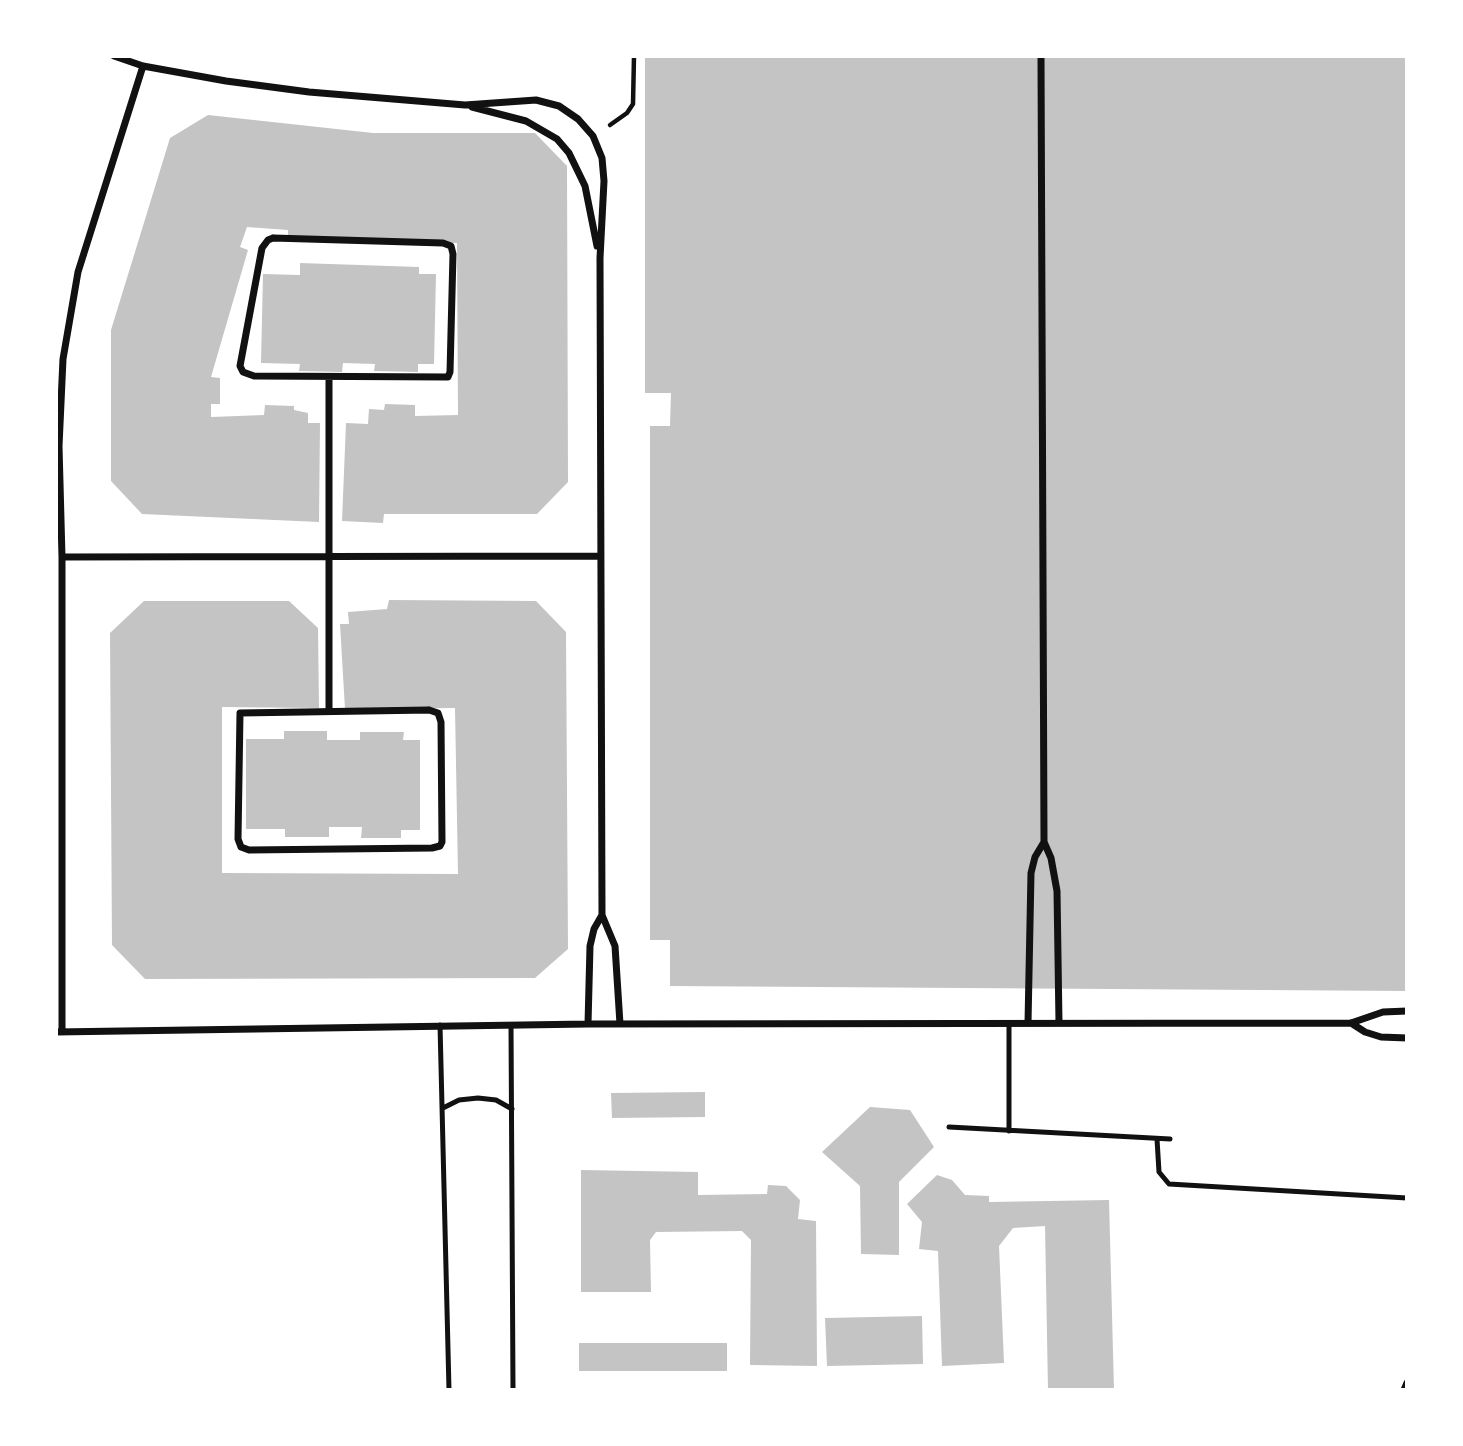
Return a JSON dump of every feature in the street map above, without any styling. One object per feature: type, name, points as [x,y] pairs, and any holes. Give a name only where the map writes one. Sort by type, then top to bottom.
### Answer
[{"type":"street","points":[[114,56],[143,66],[309,92],[465,105],[536,100],[559,106],[578,119],[593,136],[602,158],[604,181],[600,258],[602,915],[615,946],[620,1024]]},
{"type":"street","points":[[1041,56],[1044,842],[1051,858],[1057,891],[1059,1023]]},
{"type":"street","points":[[143,66],[78,272],[69,315],[60,402],[62,557],[59,1032],[440,1025],[1351,1023],[1383,1012],[1407,1011]]},
{"type":"street","points":[[465,105],[526,121],[557,139],[574,161],[585,186],[600,258]]},
{"type":"street","points":[[273,238],[443,243],[451,246],[453,280],[448,377],[329,377],[248,376],[240,366],[265,243],[273,238]]},
{"type":"street","points":[[329,377],[329,711]]},
{"type":"street","points":[[62,557],[600,556]]},
{"type":"street","points":[[429,710],[438,713],[441,722],[440,846],[248,850],[241,847],[238,813],[240,713],[329,711],[429,710]]},
{"type":"street","points":[[1028,1023],[1031,873],[1035,857],[1044,842]]},
{"type":"street","points":[[588,1024],[590,946],[594,929],[602,915]]},
{"type":"street","points":[[1351,1023],[1365,1032],[1381,1037],[1407,1038]]},
{"type":"street","points":[[1404,1390],[1407,1383]]},
{"type":"lane","points":[[1009,1131],[1010,1024]]},
{"type":"lane","points":[[440,1025],[449,1390]]},
{"type":"lane","points":[[512,1025],[513,1390]]},
{"type":"lane","points":[[443,1108],[459,1100],[478,1098],[496,1100],[512,1109]]},
{"type":"lane","points":[[948,1127],[1170,1139]]},
{"type":"lane","points":[[1157,1139],[1159,1172],[1169,1184],[1407,1198]]},
{"type":"path","points":[[593,136],[618,120],[633,104],[634,56]]},
{"type":"building","points":[[645,56],[1407,56],[1407,991],[670,986],[670,940],[650,940],[650,426],[670,426],[671,393],[645,393]]},
{"type":"building","points":[[208,115],[373,133],[535,133],[567,166],[568,482],[537,514],[384,514],[383,523],[342,521],[346,423],[368,424],[369,409],[384,410],[385,404],[415,405],[415,416],[458,415],[457,243],[288,237],[288,230],[247,227],[240,247],[248,250],[211,377],[220,378],[220,404],[211,404],[211,417],[264,415],[265,405],[294,406],[294,410],[308,413],[308,423],[320,423],[319,522],[142,514],[111,481],[111,330],[170,138]]},
{"type":"building","points":[[300,263],[419,267],[419,274],[436,274],[434,364],[418,364],[418,372],[374,371],[375,364],[343,363],[342,372],[299,371],[300,364],[261,363],[263,274],[300,275]]},
{"type":"building","points":[[389,600],[536,601],[566,632],[568,949],[535,978],[145,979],[112,945],[110,633],[144,601],[289,601],[318,628],[319,708],[222,707],[222,873],[458,874],[455,708],[345,709],[340,624],[349,624],[348,612],[387,609]]},
{"type":"building","points":[[284,731],[327,731],[327,740],[360,740],[360,732],[404,732],[403,740],[420,740],[420,830],[401,830],[401,838],[361,838],[362,827],[329,827],[329,837],[285,837],[285,829],[246,829],[246,739],[284,739]]},
{"type":"building","points":[[705,1092],[705,1117],[612,1118],[611,1093]]},
{"type":"building","points":[[870,1107],[910,1110],[934,1147],[899,1182],[899,1255],[861,1254],[860,1186],[822,1152]]},
{"type":"building","points":[[581,1170],[698,1172],[698,1195],[767,1194],[768,1185],[786,1186],[800,1200],[798,1219],[816,1221],[817,1366],[750,1365],[751,1240],[742,1231],[656,1232],[650,1240],[651,1292],[581,1292]]},
{"type":"building","points":[[937,1175],[952,1180],[965,1195],[989,1196],[989,1202],[1109,1200],[1114,1390],[1048,1390],[1045,1226],[1013,1228],[999,1246],[1004,1363],[942,1366],[938,1251],[919,1249],[922,1222],[907,1204]]},
{"type":"building","points":[[922,1316],[923,1364],[827,1366],[825,1318]]},
{"type":"building","points":[[579,1343],[727,1343],[727,1371],[579,1371]]}]
